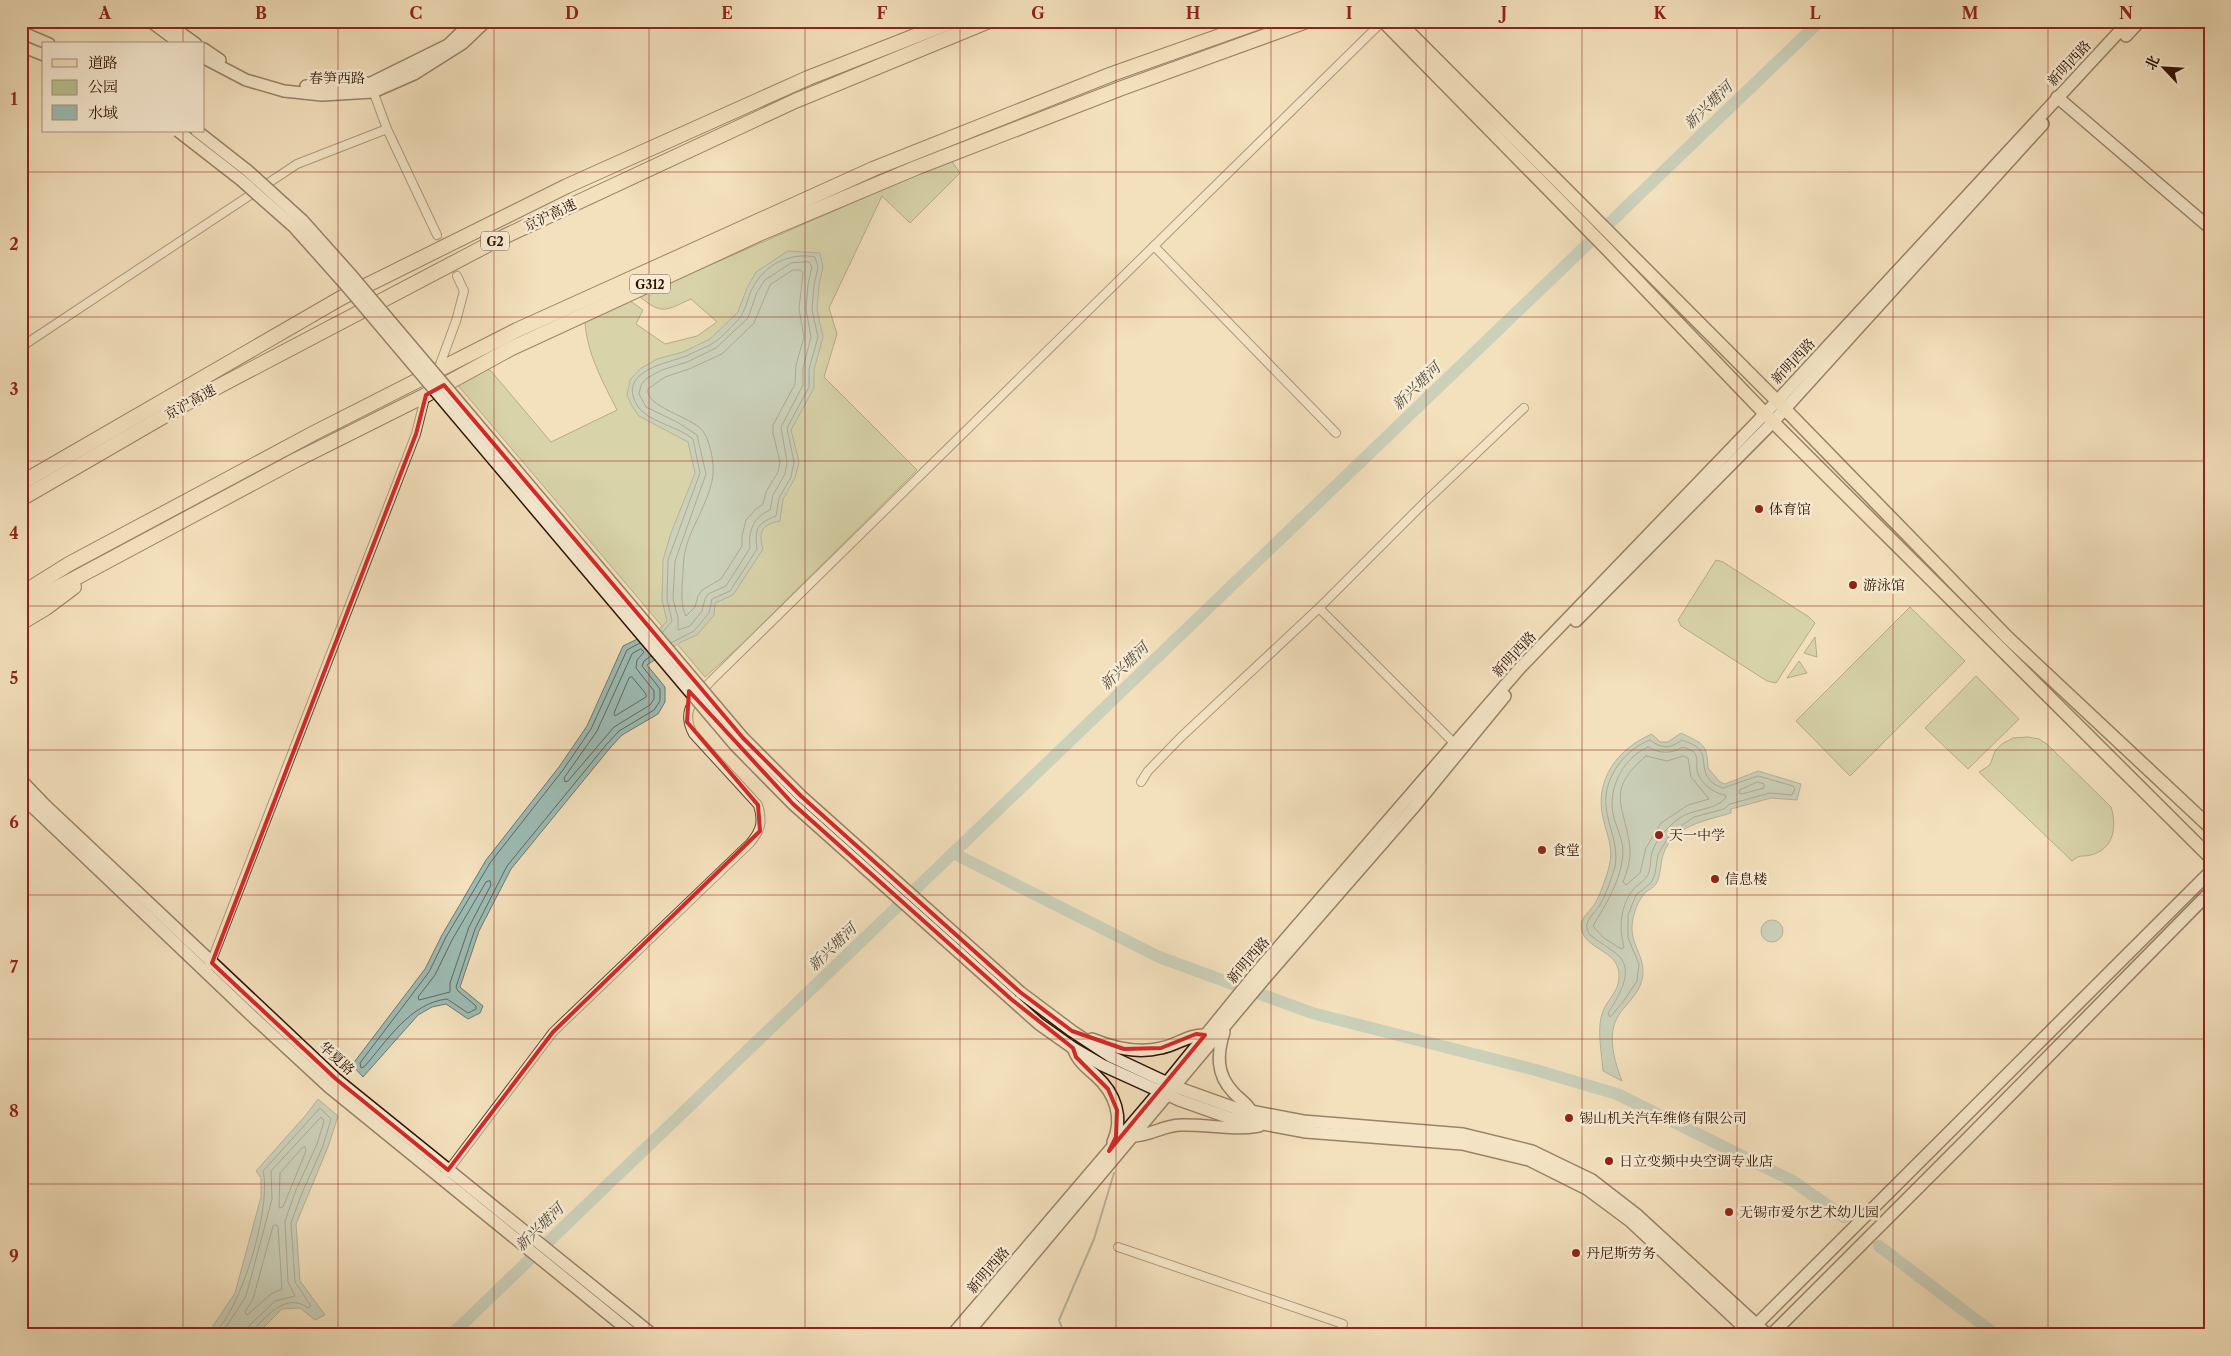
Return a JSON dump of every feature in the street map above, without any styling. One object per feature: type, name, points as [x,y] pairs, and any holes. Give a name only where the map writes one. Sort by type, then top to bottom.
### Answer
[{"type":"highway","name":"京沪高速","points":[[21,483],[341,298],[567,186],[808,78],[953,21]]},
{"type":"highway","name":"京沪高速","points":[[21,499],[185,404],[499,239],[795,100],[989,21]]},
{"type":"highway","name":"G312","points":[[21,594],[77,559],[314,433],[517,330],[874,169],[1112,74],[1262,21]]},
{"type":"highway","name":"G312","points":[[21,610],[102,564],[296,460],[426,395],[510,349],[777,226],[918,167],[1113,92],[1307,21]]},
{"type":"highway","points":[[21,623],[46,608],[102,564]]},
{"type":"main road","points":[[150,21],[178,42]]},
{"type":"main road","points":[[164,21],[193,42]]},
{"type":"main road","name":"春笋西路","points":[[205,50],[227,64],[271,81],[318,87],[372,88],[448,46],[474,21]]},
{"type":"main road","name":"春笋西路","points":[[205,59],[246,80],[284,91],[322,95],[372,88],[414,74],[463,43],[486,21]]},
{"type":"main road","points":[[1383,21],[1600,241],[1769,417],[2210,857]]},
{"type":"main road","points":[[1398,21],[1780,405],[2008,638],[2210,827]]},
{"type":"main road","name":"新明西路","points":[[1261,975],[1414,806],[1525,672],[1769,417],[2060,100],[2129,21]]},
{"type":"main road","name":"新明西路","points":[[2060,100],[2140,21]]},
{"type":"main road","points":[[21,32],[44,42]]},
{"type":"main road","points":[[21,46],[42,54]]},
{"type":"main road","points":[[2060,100],[2210,228]]},
{"type":"main road","points":[[179,132],[241,180],[294,227],[344,283],[735,745],[793,804],[1015,996],[1110,1056],[1168,1089],[1230,1118],[1306,1132],[1462,1144],[1529,1160],[1587,1189],[1630,1221],[1749,1334],[2210,872]]},
{"type":"main road","points":[[198,132],[248,171],[314,234],[743,738],[801,796],[1015,996],[1039,1024],[1073,1048],[1102,1065],[1168,1089],[1235,1108],[1303,1121],[1463,1134],[1532,1151],[1592,1180],[1636,1214],[1770,1335],[1974,1133],[2210,892]]},
{"type":"main road","name":"新明西路","points":[[966,1335],[1133,1136],[1206,1036],[1234,1008],[1454,743],[1520,668],[1769,417]]},
{"type":"main road","name":"华夏路","points":[[21,780],[209,967],[252,1016],[329,1087],[445,1174],[518,1233],[556,1257],[653,1335]]},
{"type":"main road","name":"华夏路","points":[[21,796],[38,814],[209,967]]},
{"type":"main road","name":"新明西路","points":[[952,1335],[1109,1151],[1226,1026],[1234,1008]]},
{"type":"main road","points":[[1226,1026],[1220,1050],[1220,1071],[1223,1080],[1234,1094],[1245,1101],[1252,1112]]},
{"type":"main road","points":[[1072,1031],[1124,1049],[1140,1050],[1161,1048],[1196,1034],[1206,1036]]},
{"type":"main road","points":[[1073,1048],[1076,1057],[1108,1089],[1117,1110],[1116,1136],[1109,1151]]},
{"type":"main road","points":[[1133,1136],[1146,1136],[1179,1125],[1240,1129],[1265,1125]]},
{"type":"main road","name":"华夏路","points":[[518,1233],[549,1266],[634,1335]]},
{"type":"street","points":[[445,1174],[553,1032],[750,843],[760,831],[762,819],[758,806],[693,734],[687,722],[688,713],[694,700],[711,681],[1383,21]]},
{"type":"street","points":[[372,88],[387,129],[437,235]]},
{"type":"street","points":[[21,347],[297,164],[387,129]]},
{"type":"street","points":[[1154,246],[1336,433]]},
{"type":"street","points":[[209,967],[416,434],[426,395],[438,370],[456,321],[464,291],[457,276]]},
{"type":"street","points":[[1141,782],[1148,770],[1181,737],[1319,608],[1425,502],[1524,408]]},
{"type":"street","points":[[1319,608],[1454,743]]},
{"type":"street","points":[[1118,1247],[1342,1324],[1339,1335]]},
{"type":"highlighted area","points":[[444,385],[743,738],[801,796],[1020,992],[1072,1031],[1124,1049],[1161,1048],[1196,1034],[1205,1035],[1109,1151],[1116,1137],[1117,1110],[1108,1089],[1076,1057],[1073,1048],[1011,999],[793,804],[689,691],[687,722],[758,805],[760,831],[553,1032],[448,1170],[336,1079],[212,963],[416,434],[426,395]]},
{"type":"green space","points":[[951,160],[960,173],[910,223],[882,196],[829,308],[837,334],[824,377],[917,470],[741,645],[705,677],[456,383],[484,368],[491,371],[551,442],[617,410],[592,357],[585,322],[629,300],[643,310],[636,324],[665,344],[697,336],[717,322],[691,299],[670,308],[659,309],[639,296]]},
{"type":"green space","points":[[1716,560],[1723,562],[1809,617],[1815,623],[1776,683],[1767,681],[1681,626],[1678,620]]},
{"type":"green space","points":[[1910,607],[1965,661],[1850,776],[1796,721]]},
{"type":"green space","points":[[1815,637],[1817,657],[1804,653]]},
{"type":"green space","points":[[1799,661],[1807,673],[1787,678]]},
{"type":"green space","points":[[1976,676],[2019,719],[1968,769],[1925,728]]},
{"type":"green space","points":[[2028,737],[2039,739],[2047,744],[2111,807],[2114,828],[2110,841],[2101,851],[2091,855],[2080,856],[2072,861],[1979,772],[1990,765],[1995,751],[2002,744],[2013,738]]},
{"type":"water","points":[[788,251],[820,253],[823,267],[817,310],[823,337],[814,370],[814,388],[791,430],[799,462],[795,478],[783,499],[780,521],[765,527],[761,533],[763,549],[733,595],[715,603],[714,615],[697,635],[681,642],[647,665],[665,687],[665,702],[658,714],[622,735],[511,869],[479,931],[460,987],[483,1006],[480,1013],[468,1019],[446,1004],[432,1007],[418,1015],[363,1077],[352,1065],[425,969],[442,935],[486,860],[559,767],[587,726],[623,646],[662,627],[667,621],[662,600],[663,560],[671,533],[695,473],[688,442],[639,416],[632,406],[627,395],[630,380],[640,369],[657,359],[683,352],[710,339],[738,312],[747,288],[756,272]]},
{"type":"water","points":[[1681,733],[1702,745],[1705,749],[1708,768],[1720,782],[1725,784],[1758,771],[1801,784],[1797,800],[1771,798],[1731,809],[1731,813],[1701,822],[1682,831],[1668,845],[1663,855],[1658,881],[1641,898],[1636,907],[1632,926],[1632,933],[1641,958],[1643,972],[1640,986],[1620,1013],[1614,1025],[1613,1050],[1622,1081],[1603,1071],[1600,1033],[1603,1011],[1619,982],[1618,968],[1610,957],[1586,939],[1581,928],[1583,918],[1600,894],[1611,854],[1601,804],[1602,791],[1611,767],[1629,748],[1652,734],[1660,742],[1668,742]]},
{"type":"water","points":[[1772,920],[1780,923],[1783,931],[1780,939],[1772,942],[1764,939],[1761,931],[1764,923]]},
{"type":"water","points":[[318,1099],[338,1116],[328,1147],[296,1224],[300,1281],[325,1315],[315,1320],[300,1308],[282,1309],[256,1335],[203,1335],[211,1329],[235,1293],[261,1197],[261,1178],[256,1171]]},
{"type":"waterway","name":"新兴塘河","points":[[451,1335],[1820,21]]},
{"type":"waterway","points":[[953,853],[1159,957],[1312,1013],[1532,1069],[1617,1094],[1793,1181],[1844,1217]]},
{"type":"waterway","points":[[1078,1335],[1062,1328],[1059,1320],[1094,1239],[1114,1173]]},
{"type":"waterway","points":[[1879,1246],[1996,1335]]},
{"type":"tunnel","points":[[437,235],[457,276]]},
{"type":"place","name":"体育馆","points":[[1759,509]]},
{"type":"place","name":"游泳馆","points":[[1853,585]]},
{"type":"place","name":"天一中学","points":[[1659,835]]},
{"type":"place","name":"食堂","points":[[1542,850]]},
{"type":"place","name":"信息楼","points":[[1715,879]]},
{"type":"place","name":"锡山机关汽车维修有限公司","points":[[1569,1118]]},
{"type":"place","name":"日立变频中央空调专业店","points":[[1609,1161]]},
{"type":"place","name":"无锡市爱尔艺术幼儿园","points":[[1729,1212]]},
{"type":"place","name":"丹尼斯劳务","points":[[1576,1253]]}]
